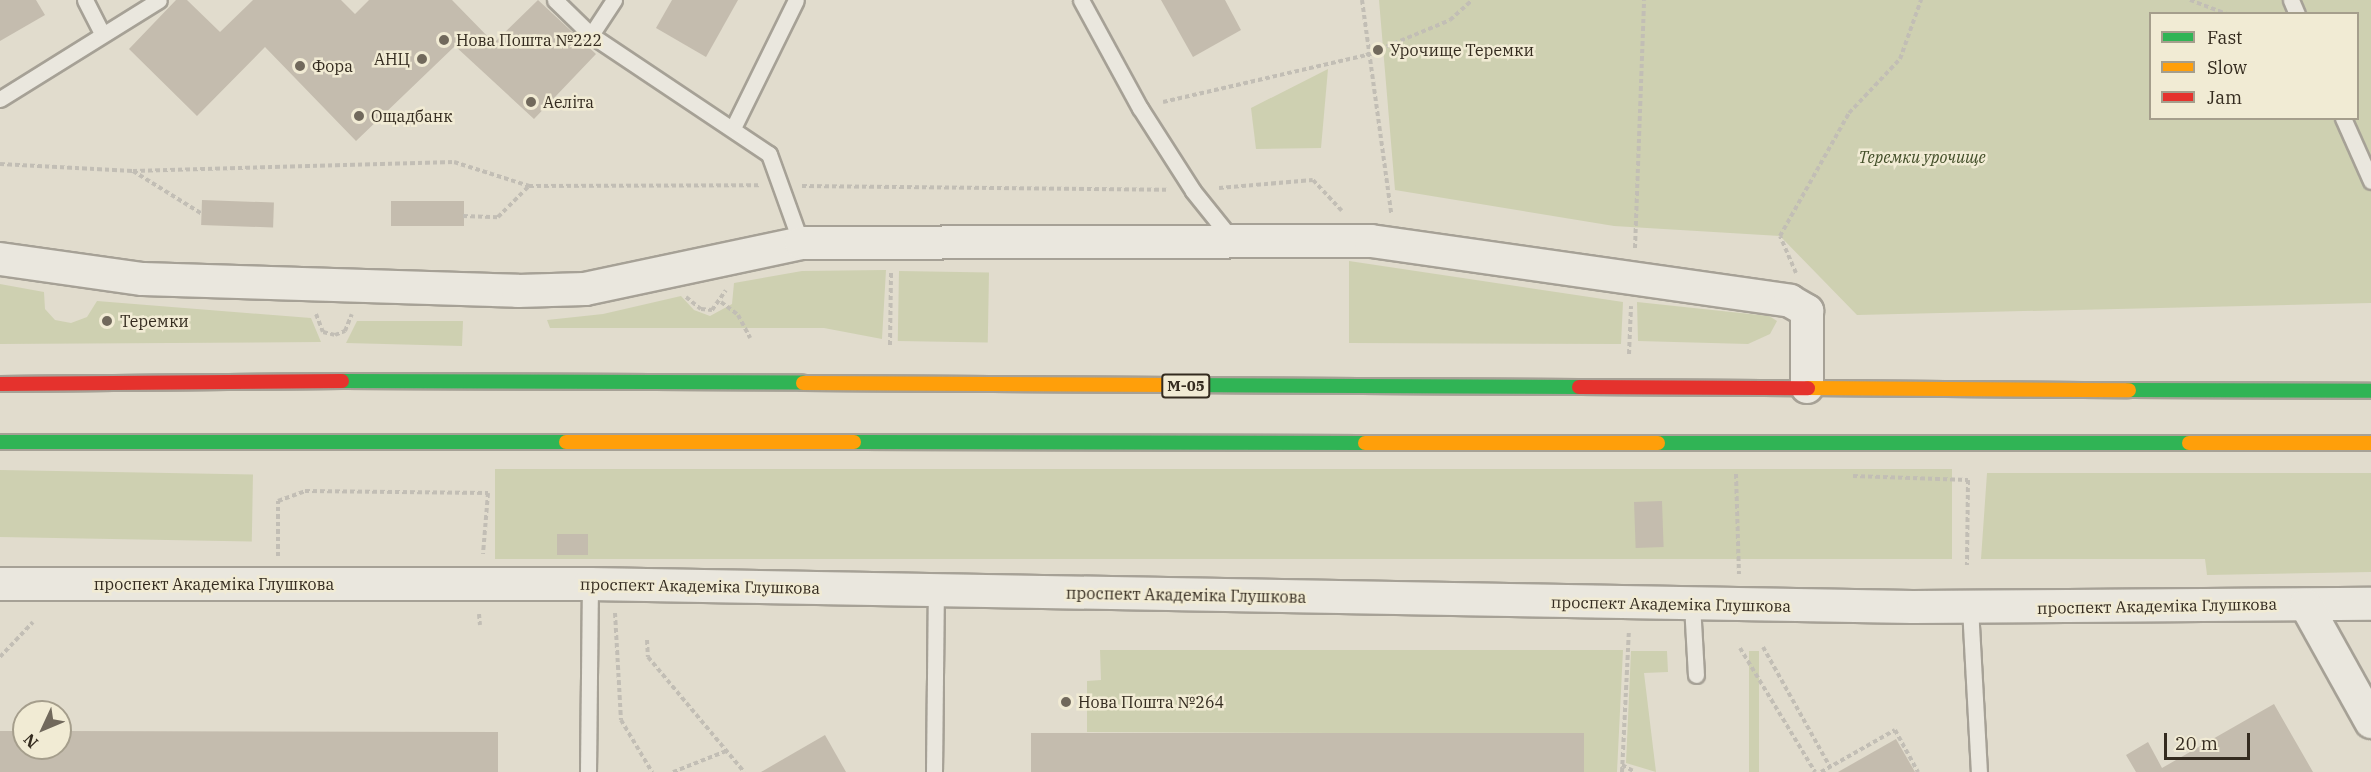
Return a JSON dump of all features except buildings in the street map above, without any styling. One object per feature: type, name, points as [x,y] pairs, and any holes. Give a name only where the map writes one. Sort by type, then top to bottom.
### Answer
[{"type":"highway","name":"М-05","points":[[0,384],[1807,387],[2371,391]]},
{"type":"highway","points":[[0,442],[2371,443]]},
{"type":"street","points":[[0,259],[143,279],[585,289],[801,243],[1230,237],[1384,242],[1790,301],[1807,311],[1807,387]]},
{"type":"street","name":"проспект Академіка Глушкова","points":[[0,584],[602,584],[1740,605],[1970,607],[2371,604]]},
{"type":"street","points":[[2306,604],[2371,722]]},
{"type":"lane","points":[[85,0],[102,34]]},
{"type":"lane","points":[[0,84],[6,97],[102,34],[159,0]]},
{"type":"lane","points":[[555,0],[591,35],[734,126],[769,154],[783,185],[801,243]]},
{"type":"lane","points":[[591,35],[614,0]]},
{"type":"lane","points":[[734,126],[796,0]]},
{"type":"lane","points":[[1081,0],[1140,108],[1192,191],[1230,237]]},
{"type":"lane","points":[[2344,120],[2371,181]]},
{"type":"lane","points":[[588,772],[602,584]]},
{"type":"lane","points":[[934,772],[936,590]]},
{"type":"lane","points":[[1692,604],[1696,675]]},
{"type":"lane","points":[[1970,607],[1979,772]]},
{"type":"path","points":[[1362,0],[1384,242]]},
{"type":"path","points":[[1140,108],[1366,55],[1450,20],[1472,0]]},
{"type":"path","points":[[1635,243],[1644,0]]},
{"type":"path","points":[[1807,311],[1780,236],[1850,112],[1900,59],[1921,0]]},
{"type":"path","points":[[2190,0],[2221,12]]},
{"type":"path","points":[[0,164],[133,171],[454,162],[529,186],[783,185],[1192,191],[1313,180],[1384,242]]},
{"type":"path","points":[[133,171],[202,214]]},
{"type":"path","points":[[463,216],[498,217],[529,186]]},
{"type":"path","points":[[890,345],[891,266]]},
{"type":"path","points":[[721,302],[727,280]]},
{"type":"path","points":[[683,290],[701,309],[721,302]]},
{"type":"path","points":[[721,302],[738,315],[750,338]]},
{"type":"path","points":[[315,307],[323,332],[334,335],[351,322],[353,309]]},
{"type":"path","points":[[1740,605],[1736,472],[1748,473]]},
{"type":"path","points":[[1840,476],[1968,480],[1967,565]]},
{"type":"path","points":[[278,584],[278,501],[304,491],[488,493],[487,537]]},
{"type":"path","points":[[602,584],[621,720],[652,772]]},
{"type":"path","points":[[1622,772],[1630,643],[1627,603]]},
{"type":"path","points":[[0,657],[33,622]]},
{"type":"path","points":[[647,640],[648,657],[744,772]]},
{"type":"path","points":[[1763,647],[1830,767]]},
{"type":"path","points":[[1740,648],[1815,772]]},
{"type":"path","points":[[1821,772],[1895,730],[1918,772]]},
{"type":"path","points":[[673,772],[726,751]]},
{"type":"path","points":[[1622,765],[1635,772]]},
{"type":"green space","name":"Теремки урочище","points":[[1379,0],[2371,0],[2371,303],[1857,315],[1780,236],[1614,226],[1395,190]]},
{"type":"green space","points":[[1328,69],[1321,148],[1256,149],[1251,108]]},
{"type":"green space","points":[[1349,261],[1623,302],[1621,344],[1349,343]]},
{"type":"green space","points":[[886,270],[882,339],[824,328],[550,328],[547,320],[603,314],[681,296],[694,310],[710,316],[732,304],[734,283],[802,271]]},
{"type":"green space","points":[[899,271],[989,273],[988,343],[898,341]]},
{"type":"green space","points":[[0,284],[44,292],[45,309],[55,320],[71,323],[87,317],[97,301],[311,318],[321,342],[0,344]]},
{"type":"green space","points":[[1637,302],[1769,316],[1777,321],[1770,334],[1748,344],[1638,341]]},
{"type":"green space","points":[[357,321],[463,321],[462,346],[346,343]]},
{"type":"green space","points":[[495,469],[1952,469],[1952,559],[495,559]]},
{"type":"green space","points":[[0,470],[253,474],[252,541],[0,537]]},
{"type":"green space","points":[[1987,473],[2371,473],[2371,572],[2207,575],[2205,559],[1981,559]]},
{"type":"green space","points":[[1100,650],[1623,650],[1617,772],[1584,772],[1584,734],[1087,732],[1087,681],[1101,680]]},
{"type":"green space","points":[[1631,651],[1667,651],[1668,672],[1644,673],[1656,772],[1626,763]]},
{"type":"green space","points":[[1749,651],[1759,651],[1759,772],[1749,772]]},
{"type":"traffic: fast","points":[[342,381],[803,383]]},
{"type":"traffic: fast","points":[[1179,385],[1579,387]]},
{"type":"traffic: fast","points":[[2129,390],[2371,391]]},
{"type":"traffic: fast","points":[[0,442],[566,442]]},
{"type":"traffic: fast","points":[[854,442],[1365,443]]},
{"type":"traffic: fast","points":[[1658,443],[2189,443]]},
{"type":"traffic: slow","points":[[803,383],[1179,385]]},
{"type":"traffic: slow","points":[[1808,388],[2129,390]]},
{"type":"traffic: slow","points":[[566,442],[854,442]]},
{"type":"traffic: slow","points":[[1365,443],[1658,443]]},
{"type":"traffic: slow","points":[[2189,443],[2371,443]]},
{"type":"traffic: jam","points":[[0,384],[342,381]]},
{"type":"traffic: jam","points":[[1579,387],[1808,388]]},
{"type":"place","name":"Нова Пошта №222","points":[[444,40]]},
{"type":"place","name":"Урочище Теремки","points":[[1378,50]]},
{"type":"place","name":"АНЦ","points":[[422,59]]},
{"type":"place","name":"Фора","points":[[300,66]]},
{"type":"place","name":"Аеліта","points":[[531,102]]},
{"type":"place","name":"Ощадбанк","points":[[359,116]]},
{"type":"place","name":"Теремки","points":[[107,321]]},
{"type":"place","name":"Нова Пошта №264","points":[[1066,702]]}]
